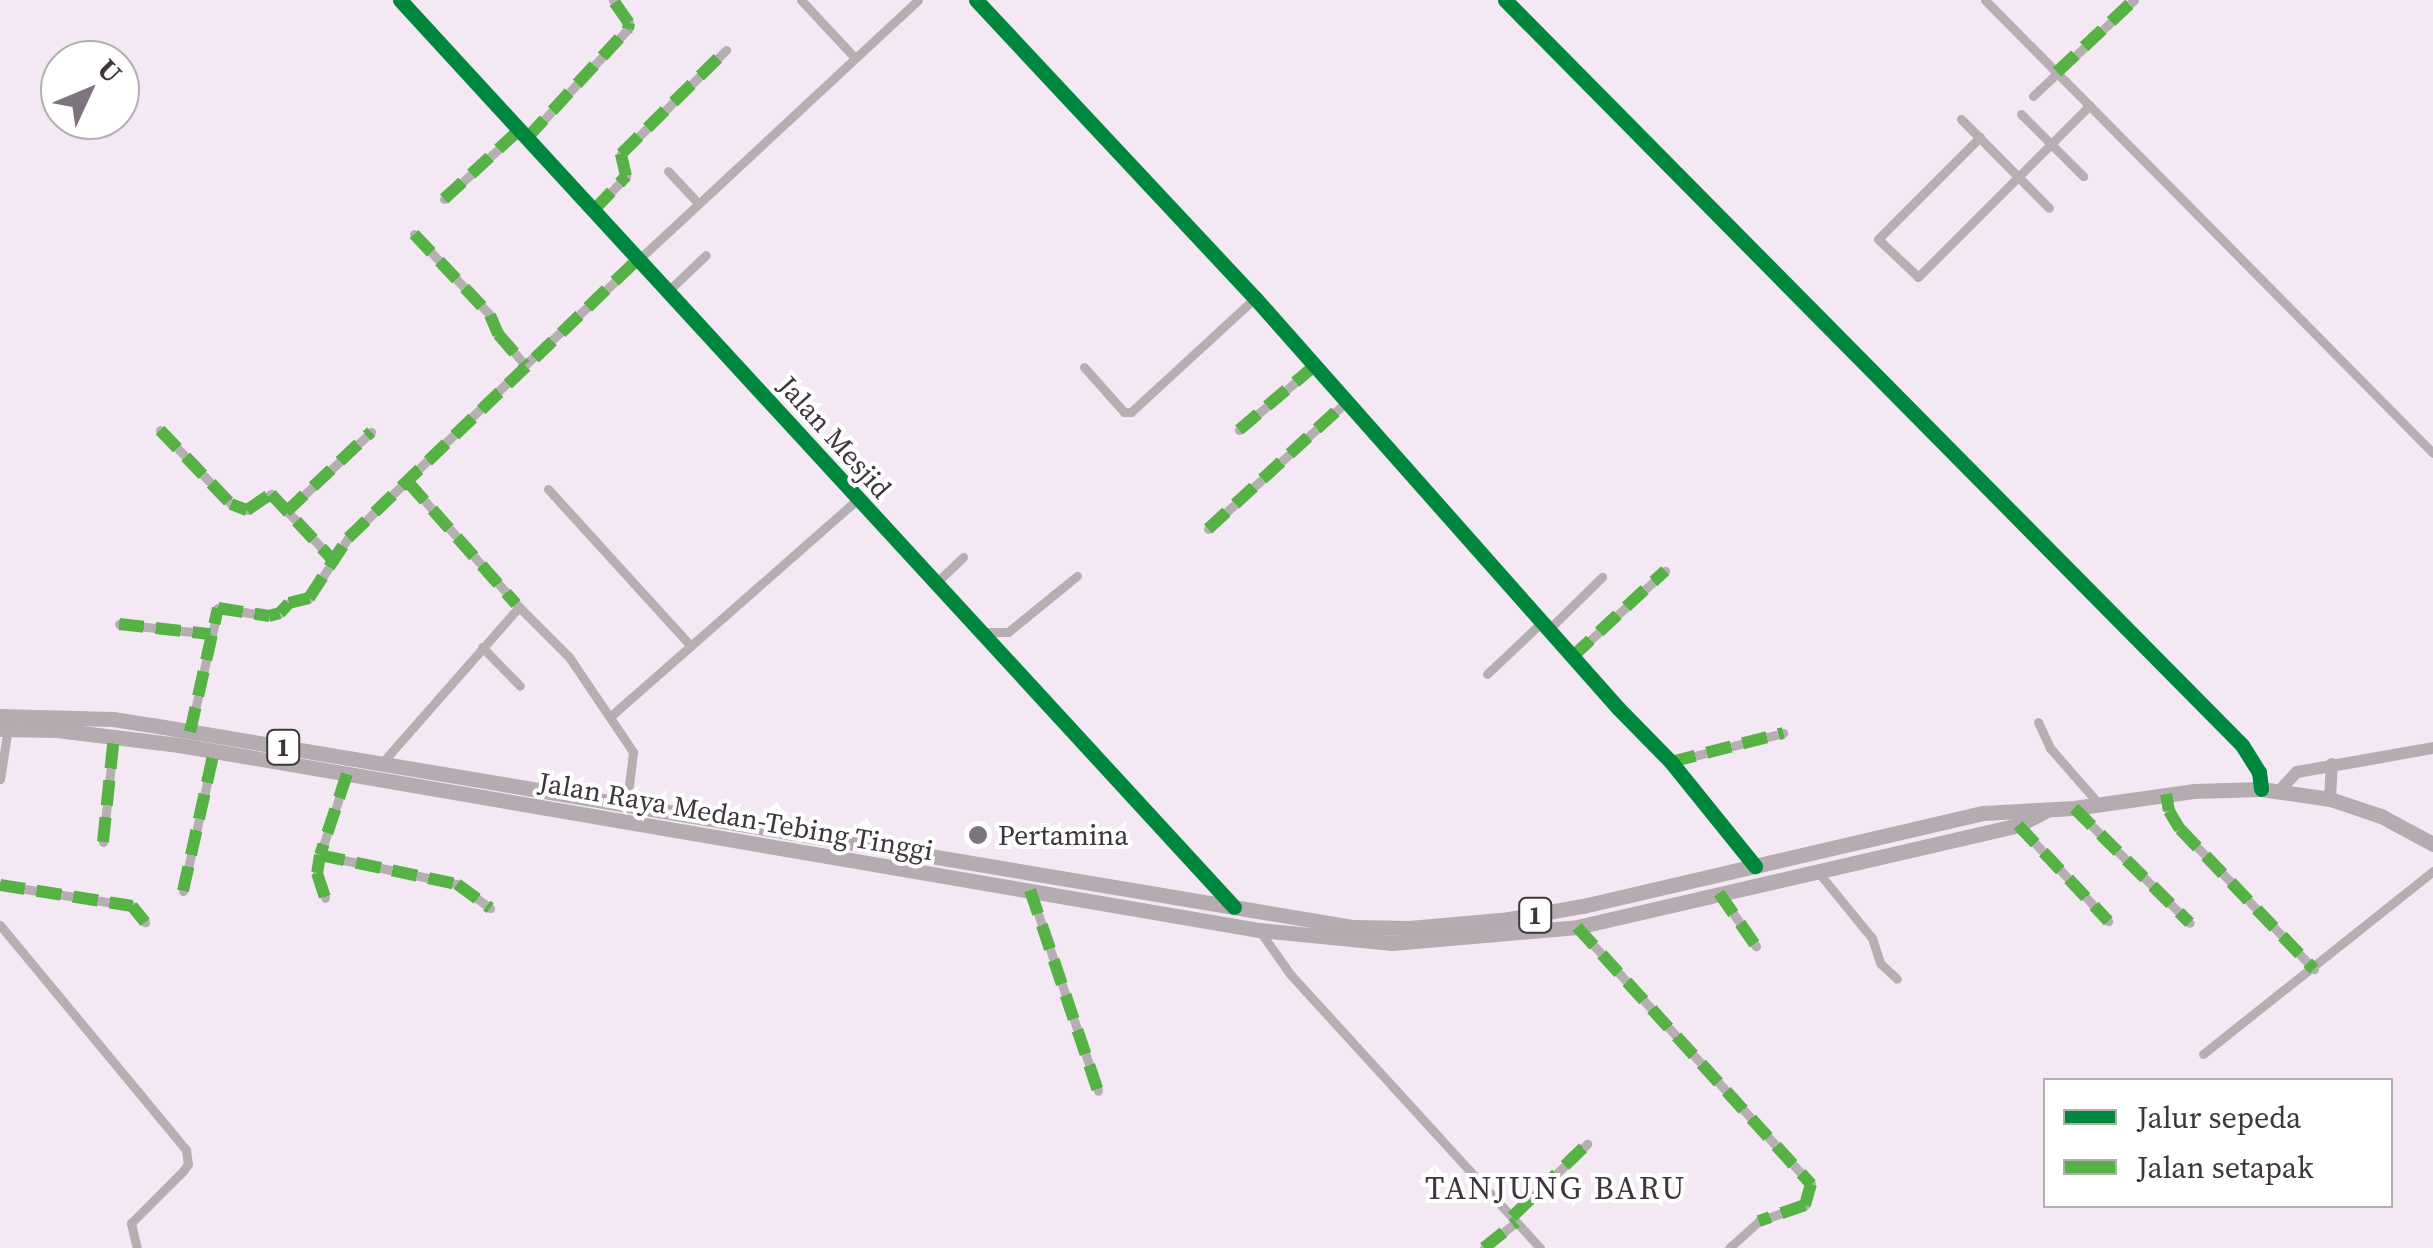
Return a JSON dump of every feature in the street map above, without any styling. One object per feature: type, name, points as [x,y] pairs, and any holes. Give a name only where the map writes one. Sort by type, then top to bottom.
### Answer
[{"type":"highway","name":"Jalan Raya Medan-Tebing Tinggi","points":[[4,722],[113,719],[626,802],[1338,926],[1427,927],[1583,906],[1983,813],[2074,808],[2166,794],[2261,788],[2330,799],[2381,816],[2433,844]]},
{"type":"highway","name":"Jalan Raya Medan-Tebing Tinggi","points":[[4,722],[214,751],[1260,930],[1411,943],[1577,927],[2018,825],[2048,810]]},
{"type":"highway","points":[[562,811],[564,793]]},
{"type":"street","name":"Jalan Mesjid","points":[[400,0],[1234,907]]},
{"type":"street","points":[[528,138],[628,30],[629,23],[613,0]]},
{"type":"street","points":[[801,0],[855,58]]},
{"type":"street","points":[[190,732],[214,612],[222,606],[269,616],[280,613],[289,603],[306,601],[348,538],[638,258],[918,0]]},
{"type":"street","points":[[976,0],[1254,298],[1572,657],[1671,762],[1755,866]]},
{"type":"street","points":[[1505,0],[2242,744],[2259,772],[2261,788]]},
{"type":"street","points":[[1985,0],[2433,452]]},
{"type":"street","points":[[2033,96],[2134,0]]},
{"type":"street","points":[[594,210],[624,180],[621,154],[726,50]]},
{"type":"street","points":[[1980,137],[1878,240],[1918,277],[2090,106]]},
{"type":"street","points":[[2021,114],[2083,176]]},
{"type":"street","points":[[1961,119],[2048,208]]},
{"type":"street","points":[[444,199],[519,130]]},
{"type":"street","points":[[668,171],[698,202]]},
{"type":"street","points":[[414,234],[490,314],[498,334],[525,365]]},
{"type":"street","points":[[668,291],[706,255]]},
{"type":"street","points":[[1084,367],[1124,412],[1131,412],[1254,298]]},
{"type":"street","points":[[1239,430],[1313,367]]},
{"type":"street","points":[[1208,529],[1345,402]]},
{"type":"street","points":[[160,430],[239,509],[246,510],[270,493],[334,561]]},
{"type":"street","points":[[286,512],[371,432]]},
{"type":"street","points":[[408,482],[518,606],[569,657],[612,715],[633,752],[626,802]]},
{"type":"street","points":[[548,489],[691,646]]},
{"type":"street","points":[[612,715],[858,499]]},
{"type":"street","points":[[935,584],[963,557]]},
{"type":"street","points":[[1572,657],[1665,571]]},
{"type":"street","points":[[985,632],[1008,632],[1077,576]]},
{"type":"street","points":[[1487,674],[1602,576]]},
{"type":"street","points":[[381,764],[518,606]]},
{"type":"street","points":[[119,624],[210,634]]},
{"type":"street","points":[[482,646],[520,686]]},
{"type":"street","points":[[0,780],[4,722]]},
{"type":"street","points":[[2038,722],[2050,748],[2099,804]]},
{"type":"street","points":[[1671,762],[1783,733]]},
{"type":"street","points":[[103,842],[114,736]]},
{"type":"street","points":[[2280,790],[2297,772],[2433,748]]},
{"type":"street","points":[[183,891],[214,751]]},
{"type":"street","points":[[2330,799],[2332,764]]},
{"type":"street","points":[[325,898],[317,874],[320,855],[347,774]]},
{"type":"street","points":[[2166,794],[2168,811],[2180,829],[2314,969]]},
{"type":"street","points":[[2074,808],[2190,924]]},
{"type":"street","points":[[2018,825],[2108,921]]},
{"type":"street","points":[[320,855],[457,884],[490,908]]},
{"type":"street","points":[[2203,1054],[2433,870]]},
{"type":"street","points":[[1818,872],[1872,938],[1880,962],[1897,980]]},
{"type":"street","points":[[0,884],[132,906],[145,922]]},
{"type":"street","points":[[1030,890],[1098,1090]]},
{"type":"street","points":[[1719,893],[1756,946]]},
{"type":"street","points":[[0,925],[186,1150],[188,1164],[183,1172],[131,1223],[136,1248]]},
{"type":"street","points":[[1577,927],[1812,1184],[1805,1206],[1758,1222],[1729,1248]]},
{"type":"street","points":[[1260,930],[1290,974],[1540,1248]]},
{"type":"street","points":[[1484,1248],[1587,1144]]},
{"type":"marked path","points":[[527,138],[628,29],[629,23],[613,0]]},
{"type":"marked path","points":[[2057,72],[2134,0]]},
{"type":"marked path","points":[[594,210],[626,176],[621,154],[726,50]]},
{"type":"marked path","points":[[444,199],[519,130]]},
{"type":"marked path","points":[[414,234],[490,315],[498,334],[525,365]]},
{"type":"marked path","points":[[190,732],[218,608],[269,616],[280,613],[289,603],[309,598],[348,538],[638,259]]},
{"type":"marked path","points":[[1239,430],[1313,367]]},
{"type":"marked path","points":[[1208,529],[1345,403]]},
{"type":"marked path","points":[[160,430],[231,504],[247,510],[271,494],[334,561]]},
{"type":"marked path","points":[[286,512],[371,432]]},
{"type":"marked path","points":[[408,482],[516,604]]},
{"type":"marked path","points":[[1572,657],[1665,571]]},
{"type":"marked path","points":[[119,624],[210,634]]},
{"type":"marked path","points":[[1671,762],[1783,733]]},
{"type":"marked path","points":[[103,842],[114,736]]},
{"type":"marked path","points":[[183,891],[214,751]]},
{"type":"marked path","points":[[347,774],[320,855],[457,884],[490,908]]},
{"type":"marked path","points":[[2166,794],[2169,811],[2180,829],[2314,969]]},
{"type":"marked path","points":[[2074,808],[2190,923]]},
{"type":"marked path","points":[[2018,825],[2108,921]]},
{"type":"marked path","points":[[320,855],[317,873],[325,898]]},
{"type":"marked path","points":[[0,885],[132,906],[145,922]]},
{"type":"marked path","points":[[1030,890],[1098,1091]]},
{"type":"marked path","points":[[1719,893],[1756,946]]},
{"type":"marked path","points":[[1577,927],[1811,1184],[1805,1205],[1759,1221]]},
{"type":"marked path","points":[[1512,1217],[1587,1144]]},
{"type":"marked path","points":[[1484,1248],[1516,1222]]},
{"type":"cycle path","points":[[400,0],[1234,907]]},
{"type":"cycle path","points":[[976,0],[1255,298],[1618,708],[1671,762],[1755,866]]},
{"type":"cycle path","points":[[1505,0],[2242,745],[2259,772],[2261,789]]},
{"type":"place","name":"Pertamina","points":[[978,835]]},
{"type":"district","name":"TANJUNG BARU","points":[[1556,1188]]}]
